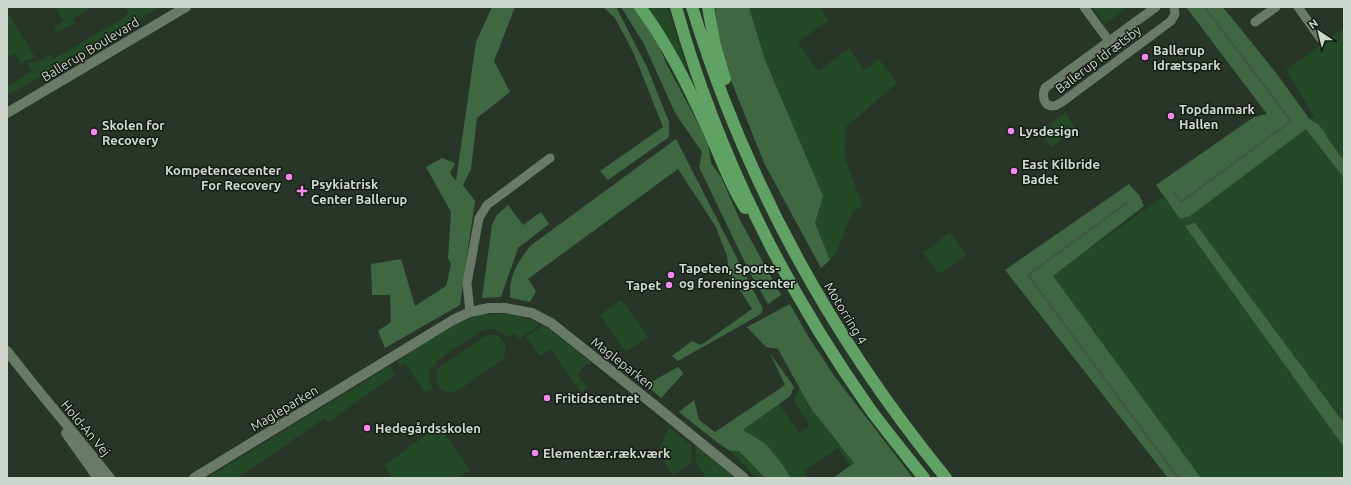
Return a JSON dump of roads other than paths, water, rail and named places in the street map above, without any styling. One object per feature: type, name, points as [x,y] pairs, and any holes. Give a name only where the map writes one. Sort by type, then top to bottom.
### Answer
[{"type":"highway","points":[[640,7],[653,25],[681,73],[735,190],[744,206],[770,243]]},
{"type":"highway","points":[[676,7],[707,103],[727,152],[770,243],[805,307],[833,353],[871,409],[924,478]]},
{"type":"highway","points":[[692,7],[723,96],[744,149]]},
{"type":"highway","points":[[708,7],[715,46],[744,149]]},
{"type":"highway","name":"Motorring 4","points":[[744,149],[785,236],[818,296],[847,343],[904,426],[946,478]]},
{"type":"street","name":"Ballerup Boulevard","points":[[7,113],[186,7]]},
{"type":"street","name":"Ballerup Idrætsby","points":[[1084,7],[1109,41]]},
{"type":"street","name":"Ballerup Idrætsby","points":[[1156,7],[1045,88],[1043,97],[1048,105],[1053,106],[1062,102],[1171,21],[1175,14],[1174,7]]},
{"type":"street","points":[[1255,22],[1276,7]]},
{"type":"street","points":[[1298,7],[1320,38]]},
{"type":"street","points":[[470,312],[467,283],[479,218],[487,205],[550,158]]},
{"type":"street","name":"Magleparken","points":[[194,478],[453,320],[470,312],[489,308],[505,308],[532,313],[551,323],[744,478]]},
{"type":"street","name":"Hold-An Vej","points":[[7,351],[41,395],[98,478]]},
{"type":"street","name":"Hold-An Vej","points":[[41,395],[83,443],[110,478]]},
{"type":"waterway","points":[[1174,193],[1181,202],[1291,121],[1206,9]]},
{"type":"waterway","points":[[1128,202],[1028,275],[1178,478]]},
{"type":"place","name":"Ballerup Idrætspark","points":[[1145,57]]},
{"type":"place","name":"Topdanmark Hallen","points":[[1171,116]]},
{"type":"place","name":"Lysdesign","points":[[1011,131]]},
{"type":"place","name":"Skolen for Recovery","points":[[94,132]]},
{"type":"place","name":"East Kilbride Badet","points":[[1014,171]]},
{"type":"place","name":"Kompetencecenter For Recovery","points":[[289,177]]},
{"type":"place","name":"Psykiatrisk Center Ballerup","points":[[302,191]]},
{"type":"place","name":"Tapeten, Sports- og foreningscenter","points":[[671,275]]},
{"type":"place","name":"Tapet","points":[[669,285]]},
{"type":"place","name":"Fritidscentret","points":[[547,398]]},
{"type":"place","name":"Hedegårdsskolen","points":[[367,428]]},
{"type":"place","name":"Elementær.ræk.værk","points":[[535,453]]}]
